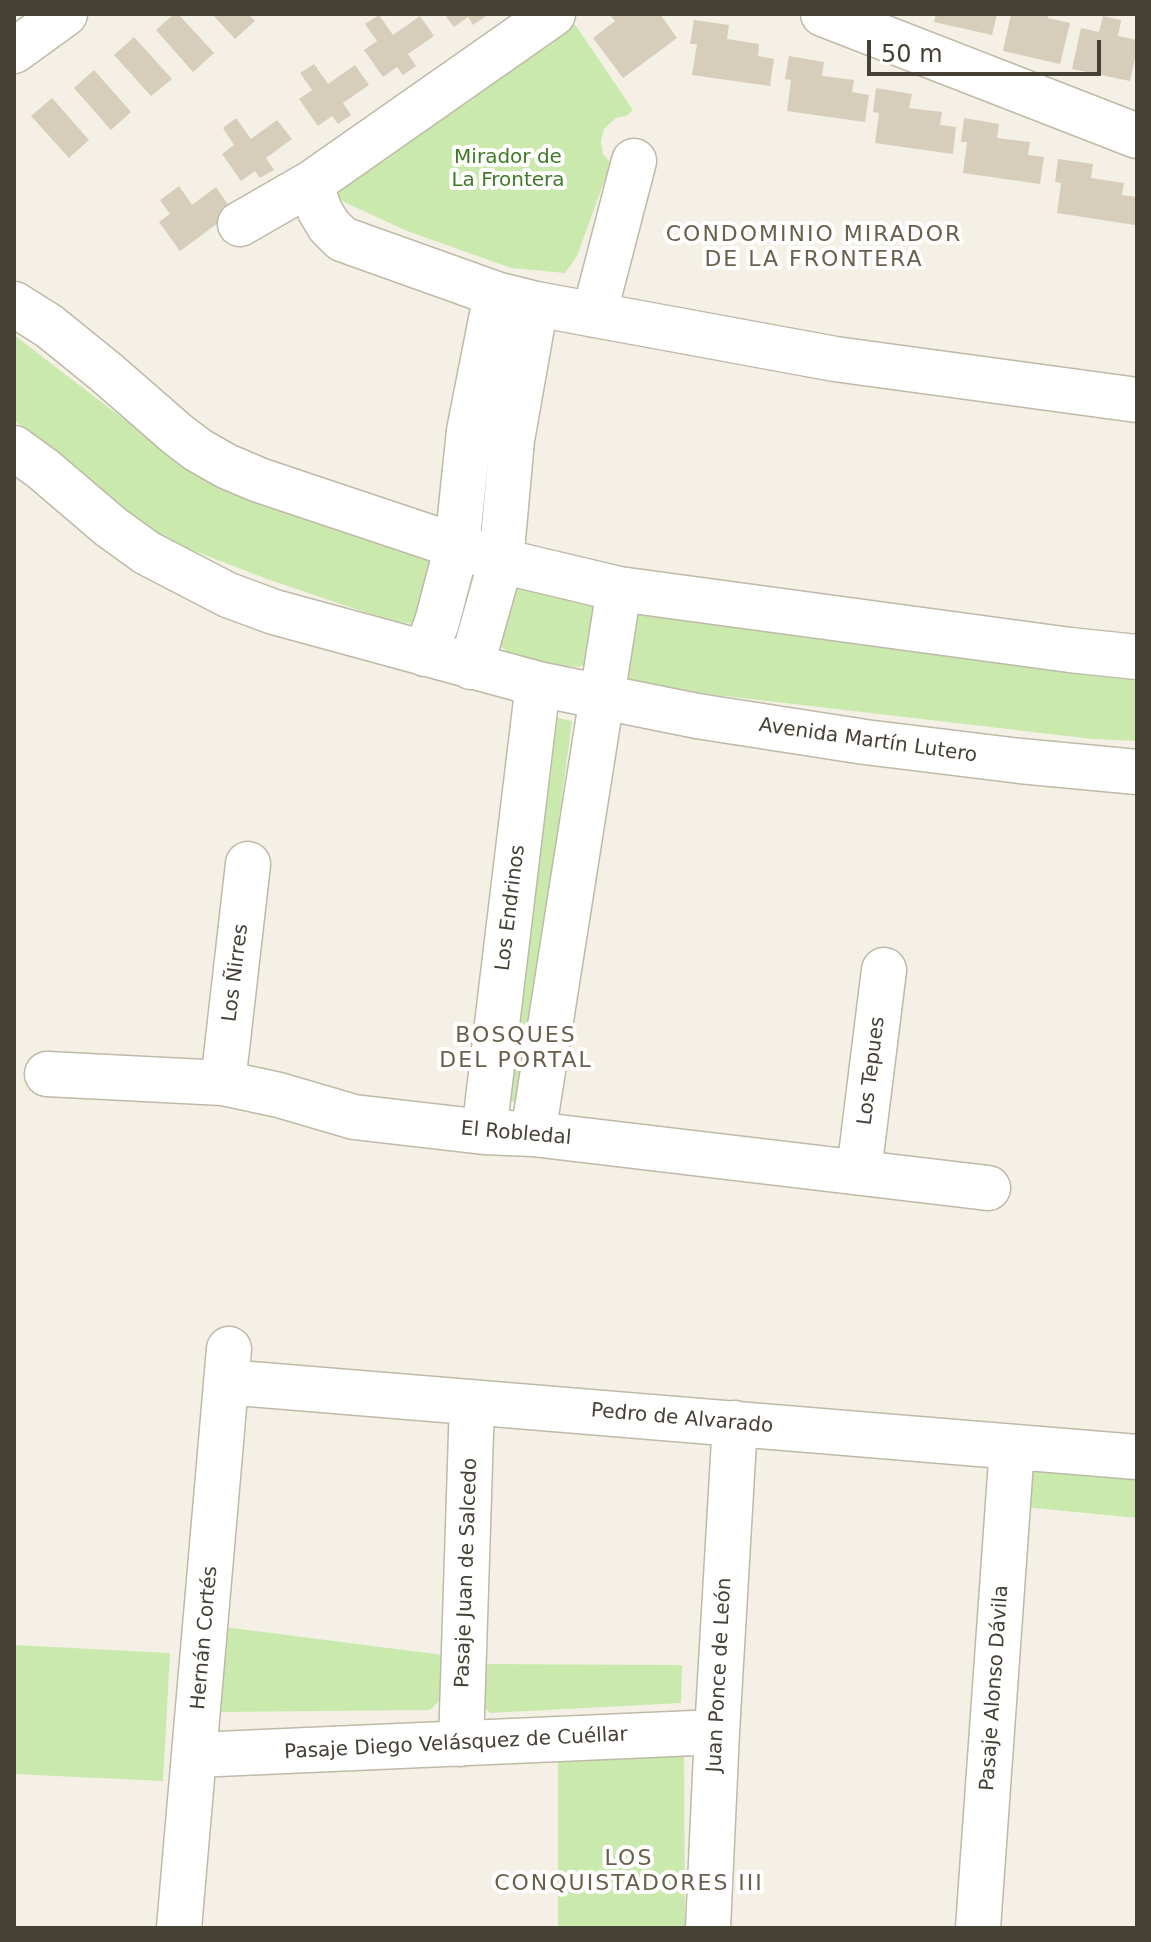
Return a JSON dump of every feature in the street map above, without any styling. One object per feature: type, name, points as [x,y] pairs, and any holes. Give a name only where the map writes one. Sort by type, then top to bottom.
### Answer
[{"type":"street","points":[[14,51],[65,14]]},
{"type":"street","points":[[240,224],[313,182],[553,14]]},
{"type":"street","points":[[823,14],[1137,136]]},
{"type":"street","points":[[594,315],[634,161]]},
{"type":"street","points":[[313,182],[320,211],[342,239],[516,299],[835,359],[1137,400]]},
{"type":"street","points":[[425,654],[437,622],[457,546],[469,431],[516,299]]},
{"type":"street","points":[[471,667],[501,561],[512,440],[516,299]]},
{"type":"street","points":[[14,304],[49,326],[177,434],[226,466],[259,480],[501,561],[619,589],[1137,657]]},
{"type":"street","points":[[469,431],[512,440]]},
{"type":"street","name":"Avenida Martín Lutero","points":[[14,448],[147,553],[228,595],[274,612],[538,684],[697,716],[865,742],[1137,772]]},
{"type":"street","points":[[533,1134],[619,589]]},
{"type":"street","name":"Los Endrinos","points":[[484,1132],[538,684]]},
{"type":"street","name":"Los Ñirres","points":[[223,1083],[248,864]]},
{"type":"street","name":"Los Tepues","points":[[859,1171],[884,970]]},
{"type":"street","name":"El Robledal","points":[[47,1074],[223,1083],[279,1095],[354,1117],[484,1132],[533,1134],[988,1188]]},
{"type":"street","name":"Pedro de Alvarado","points":[[228,1365],[472,1402],[1137,1457]]},
{"type":"street","name":"Hernán Cortés","points":[[179,1928],[228,1365]]},
{"type":"street","name":"Pasaje Juan de Salcedo","points":[[461,1744],[472,1402]]},
{"type":"street","name":"Juan Ponce de León","points":[[708,1928],[735,1423]]},
{"type":"street","name":"Pasaje Alonso Dávila","points":[[978,1928],[1012,1447]]},
{"type":"street","name":"Pasaje Diego Velásquez de Cuéllar","points":[[195,1755],[717,1732]]},
{"type":"green space","name":"Mirador de La Frontera","points":[[568,14],[633,110],[626,116],[616,118],[604,129],[601,141],[603,154],[611,163],[577,256],[565,273],[511,268],[407,231],[342,201],[331,187]]},
{"type":"green space","points":[[14,335],[117,414],[166,447],[285,511],[342,532],[411,548],[436,558],[421,625],[373,615],[267,579],[171,542],[139,524],[14,420]]},
{"type":"green space","points":[[525,586],[578,596],[596,606],[593,661],[579,667],[555,665],[512,655],[499,645],[515,588]]},
{"type":"green space","points":[[641,609],[1137,669],[1137,741],[1093,739],[648,687],[627,678],[636,615]]},
{"type":"green space","points":[[548,716],[572,721],[529,1047],[521,1102],[497,1100]]},
{"type":"green space","points":[[1018,1457],[1137,1468],[1137,1518],[1013,1506]]},
{"type":"green space","points":[[224,1627],[443,1655],[440,1700],[430,1710],[218,1712]]},
{"type":"green space","points":[[14,1645],[170,1653],[163,1781],[14,1774]]},
{"type":"green space","points":[[475,1664],[682,1665],[681,1703],[490,1713],[475,1698]]},
{"type":"green space","name":"LOS CONQUISTADORES III","points":[[684,1751],[685,1928],[558,1928],[558,1752]]},
{"type":"building","points":[[178,14],[214,53],[193,72],[156,30]]},
{"type":"building","points":[[212,14],[248,14],[255,21],[235,39]]},
{"type":"building","points":[[444,14],[489,14],[473,25],[468,17],[454,27]]},
{"type":"building","points":[[609,14],[660,14],[677,38],[623,78],[593,38],[615,21]]},
{"type":"building","points":[[936,14],[997,14],[992,35],[934,22]]},
{"type":"building","points":[[1011,14],[1049,14],[1048,18],[1070,23],[1060,64],[1003,51]]},
{"type":"building","points":[[379,15],[393,35],[420,16],[434,36],[408,54],[416,66],[403,75],[397,67],[383,77],[364,50],[377,41],[365,24]]},
{"type":"building","points":[[1103,16],[1121,20],[1118,36],[1137,40],[1130,81],[1072,69],[1081,28],[1099,32]]},
{"type":"building","points":[[694,20],[729,25],[727,39],[759,44],[758,56],[774,59],[770,86],[692,75],[697,44],[690,44]]},
{"type":"building","points":[[134,37],[172,79],[151,96],[114,55]]},
{"type":"building","points":[[789,56],[824,62],[822,76],[854,80],[852,92],[869,95],[865,122],[787,111],[791,80],[785,79]]},
{"type":"building","points":[[314,64],[328,84],[355,65],[369,85],[343,103],[351,115],[338,124],[332,116],[318,126],[299,99],[312,90],[300,73]]},
{"type":"building","points":[[94,70],[131,112],[111,130],[74,88]]},
{"type":"building","points":[[876,88],[912,94],[909,108],[942,112],[940,125],[956,127],[953,154],[875,143],[879,113],[873,112]]},
{"type":"building","points":[[52,98],[89,140],[69,158],[31,116]]},
{"type":"building","points":[[236,118],[251,139],[277,120],[292,139],[266,158],[274,170],[260,178],[255,171],[241,181],[222,154],[234,145],[223,128]]},
{"type":"building","points":[[964,118],[999,124],[997,138],[1030,142],[1028,155],[1044,157],[1040,184],[963,173],[967,142],[961,142]]},
{"type":"building","points":[[1058,159],[1093,164],[1091,178],[1124,183],[1122,195],[1137,197],[1135,225],[1057,213],[1061,183],[1055,182]]},
{"type":"building","points":[[179,186],[192,205],[216,187],[233,212],[180,251],[159,222],[170,214],[160,200]]},
{"type":"district","name":"CONDOMINIO MIRADOR DE LA FRONTERA","points":[[814,248]]},
{"type":"district","name":"BOSQUES DEL PORTAL","points":[[516,1048]]},
{"type":"district","name":"LOS CONQUISTADORES III","points":[[629,1872]]}]
